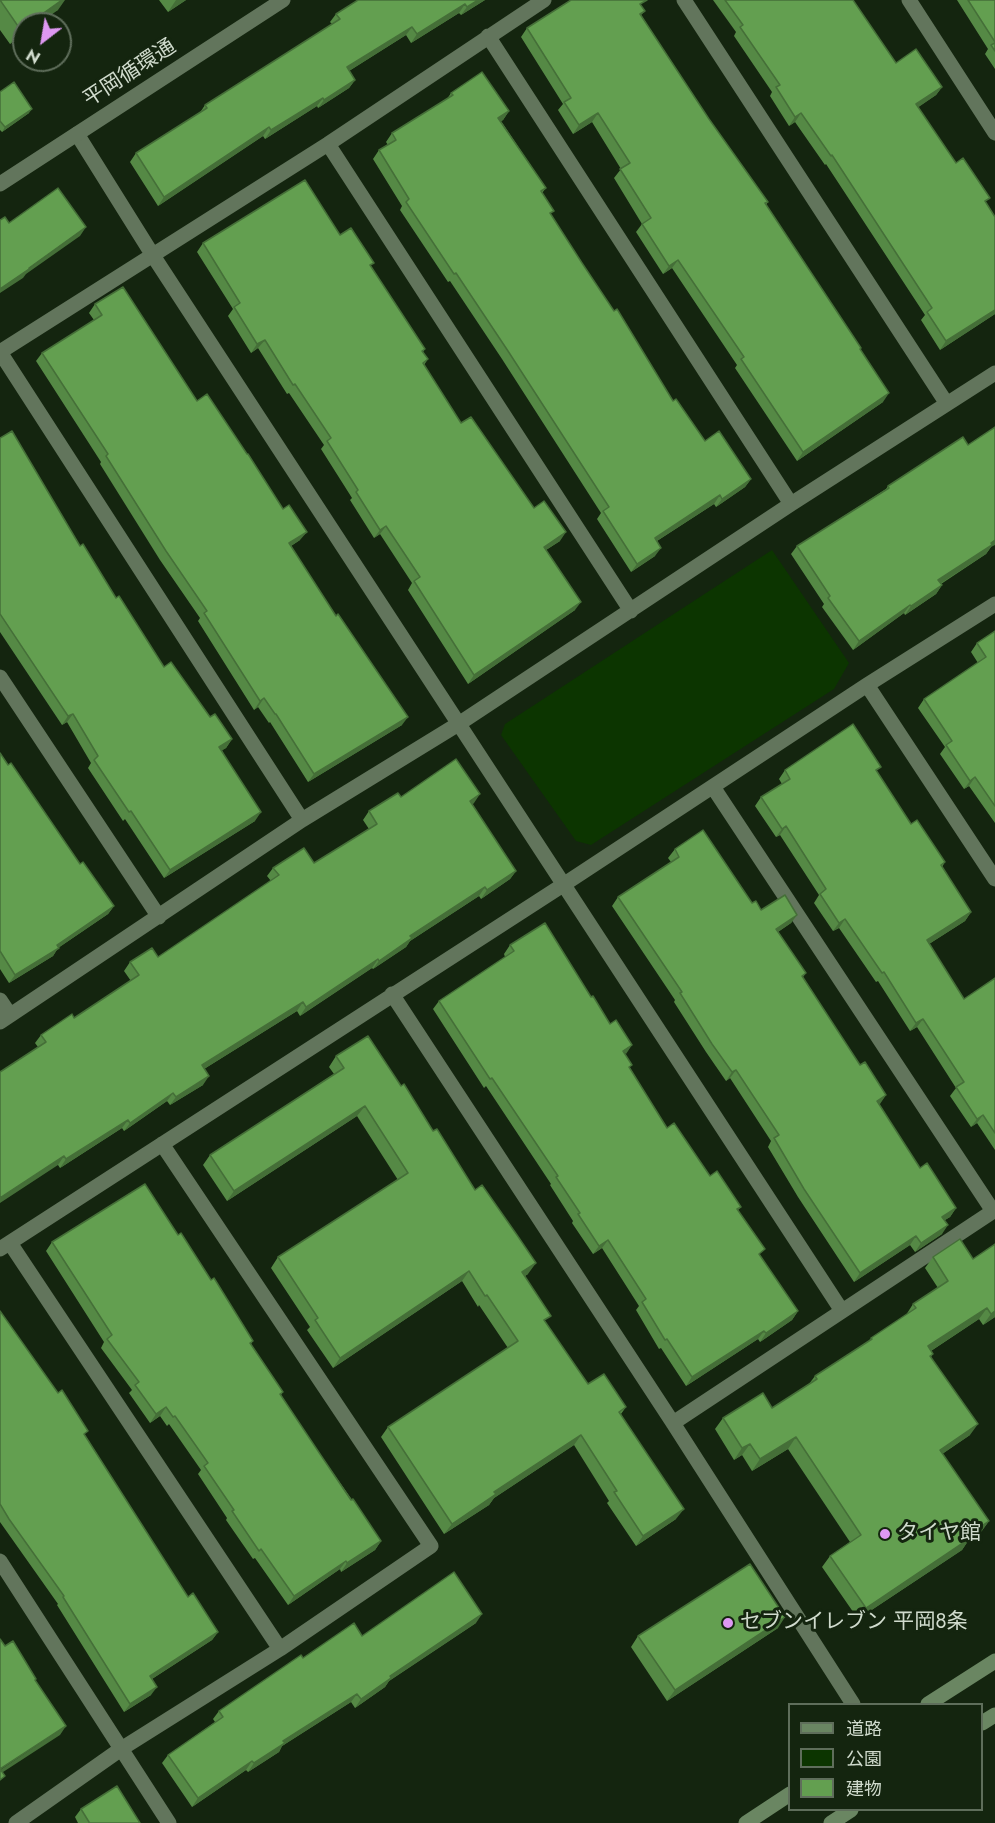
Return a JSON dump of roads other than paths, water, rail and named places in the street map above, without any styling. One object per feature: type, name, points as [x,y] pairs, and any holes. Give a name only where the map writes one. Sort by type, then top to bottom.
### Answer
[{"type":"main road","points":[[930,1703],[995,1661]]},
{"type":"main road","points":[[746,1823],[788,1795]]},
{"type":"main road","points":[[831,1823],[848,1811]]},
{"type":"street","name":"平岡循環通","points":[[0,184],[283,0]]},
{"type":"street","points":[[302,820],[0,352],[328,144],[544,0]]},
{"type":"street","points":[[684,0],[946,404]]},
{"type":"street","points":[[909,0],[995,133]]},
{"type":"street","points":[[488,36],[791,504]]},
{"type":"street","points":[[77,134],[152,254],[842,1311]]},
{"type":"street","points":[[328,144],[631,611]]},
{"type":"street","points":[[0,999],[5,1019],[302,820],[460,723],[791,504],[995,373]]},
{"type":"street","points":[[280,1649],[5,1246],[995,604]]},
{"type":"street","points":[[0,677],[159,917]]},
{"type":"street","points":[[867,685],[995,879]]},
{"type":"street","points":[[673,1424],[994,1211],[713,787]]},
{"type":"street","points":[[392,994],[852,1703]]},
{"type":"street","points":[[16,1823],[121,1749],[280,1649],[431,1546],[162,1144]]},
{"type":"street","points":[[0,1561],[168,1823]]},
{"type":"place","name":"タイヤ館","points":[[885,1534]]},
{"type":"place","name":"セブンイレブン 平岡8条","points":[[728,1623]]}]
